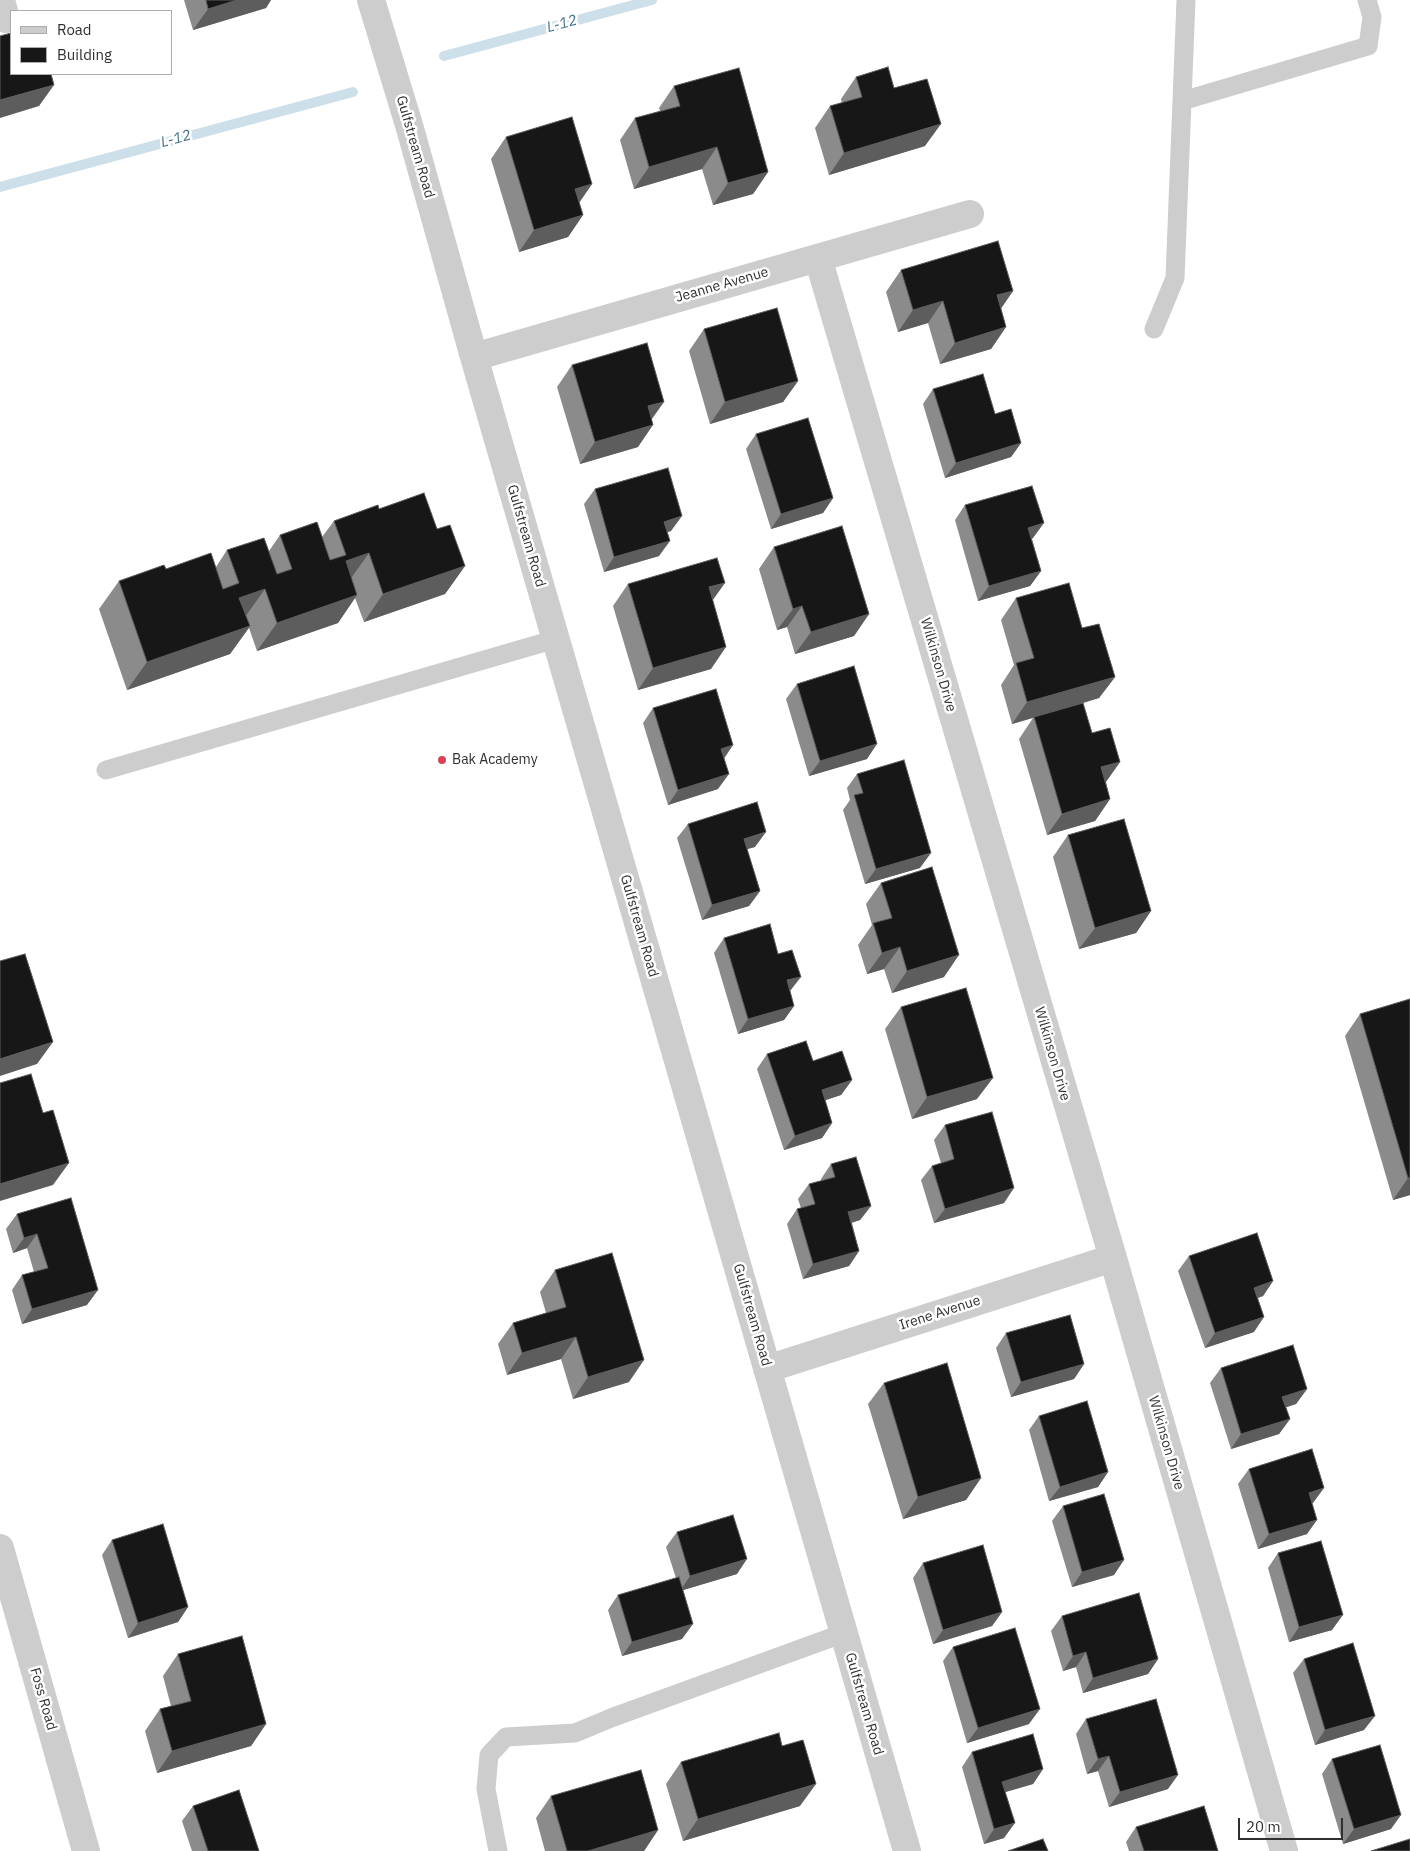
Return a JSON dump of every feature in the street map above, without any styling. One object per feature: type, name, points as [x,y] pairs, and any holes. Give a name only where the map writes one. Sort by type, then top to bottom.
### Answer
[{"type":"street","name":"Gulfstream Road","points":[[371,0],[409,125],[474,357],[907,1851]]},
{"type":"street","name":"Jeanne Avenue","points":[[474,357],[970,214]]},
{"type":"street","name":"Wilkinson Drive","points":[[818,258],[1284,1851]]},
{"type":"street","name":"Irene Avenue","points":[[767,1369],[1112,1258]]},
{"type":"street","name":"Foss Road","points":[[0,1548],[86,1851]]},
{"type":"lane","points":[[1154,329],[1175,278],[1186,0]]},
{"type":"lane","points":[[1182,100],[1368,46],[1372,17],[1367,0]]},
{"type":"lane","points":[[106,770],[556,639]]},
{"type":"lane","points":[[498,1851],[486,1789],[489,1755],[506,1737],[575,1733],[611,1718],[844,1633]]},
{"type":"building","points":[[206,0],[237,0],[208,9]]},
{"type":"building","points":[[10,33],[10,75],[51,75],[54,85],[0,100],[0,36]]},
{"type":"building","points":[[888,67],[894,88],[927,79],[941,124],[844,153],[830,106],[862,97],[856,77]]},
{"type":"building","points":[[739,68],[768,172],[728,183],[717,147],[649,167],[635,118],[680,106],[674,86]]},
{"type":"building","points":[[572,117],[592,184],[575,189],[583,215],[534,230],[506,137]]},
{"type":"building","points":[[998,241],[1013,291],[997,295],[1006,327],[955,343],[943,301],[913,310],[901,270]]},
{"type":"building","points":[[777,308],[798,381],[725,402],[704,329]]},
{"type":"building","points":[[647,343],[664,402],[648,406],[653,425],[595,442],[572,365]]},
{"type":"building","points":[[983,374],[995,414],[1011,409],[1021,443],[956,463],[933,389]]},
{"type":"building","points":[[808,418],[833,498],[781,514],[756,434]]},
{"type":"building","points":[[668,468],[682,516],[664,522],[670,541],[614,557],[595,489]]},
{"type":"building","points":[[1032,486],[1044,523],[1028,528],[1041,571],[989,586],[965,505]]},
{"type":"building","points":[[424,493],[437,529],[450,525],[465,566],[383,594],[369,553],[346,561],[357,595],[277,623],[265,589],[239,598],[250,626],[147,662],[119,581],[164,565],[166,569],[211,553],[223,589],[239,583],[227,550],[264,538],[277,574],[292,569],[280,535],[317,522],[330,560],[346,555],[334,521],[378,505],[379,509]]},
{"type":"building","points":[[842,526],[869,614],[811,632],[802,606],[793,609],[774,547]]},
{"type":"building","points":[[717,558],[725,583],[709,587],[726,647],[653,668],[628,584]]},
{"type":"building","points":[[1069,583],[1082,628],[1099,624],[1115,677],[1027,702],[1016,663],[1034,658],[1016,598]]},
{"type":"building","points":[[854,666],[877,744],[820,761],[797,684]]},
{"type":"building","points":[[716,689],[733,745],[721,749],[729,774],[678,790],[653,708]]},
{"type":"building","points":[[1083,703],[1092,733],[1110,728],[1120,762],[1101,767],[1110,799],[1062,814],[1034,717]]},
{"type":"building","points":[[904,760],[931,853],[876,869],[854,795],[863,793],[857,774]]},
{"type":"building","points":[[757,802],[766,832],[744,839],[760,891],[712,905],[688,824]]},
{"type":"building","points":[[1124,819],[1151,911],[1095,928],[1068,835]]},
{"type":"building","points":[[932,867],[959,955],[907,971],[900,947],[882,953],[873,923],[892,918],[881,883]]},
{"type":"building","points":[[770,924],[778,954],[792,950],[801,977],[787,980],[794,1006],[748,1019],[724,938]]},
{"type":"building","points":[[25,954],[53,1042],[0,1059],[0,961]]},
{"type":"building","points":[[966,988],[993,1078],[927,1097],[901,1007]]},
{"type":"building","points":[[1410,999],[1410,1177],[1408,1178],[1360,1014]]},
{"type":"building","points":[[806,1041],[813,1061],[842,1051],[852,1080],[822,1090],[832,1123],[795,1136],[767,1054]]},
{"type":"building","points":[[31,1074],[43,1113],[53,1110],[69,1163],[0,1184],[0,1083]]},
{"type":"building","points":[[992,1112],[1014,1188],[945,1209],[932,1166],[954,1159],[945,1125]]},
{"type":"building","points":[[856,1157],[871,1206],[848,1212],[859,1251],[813,1264],[797,1209],[815,1204],[809,1184],[835,1177],[831,1164]]},
{"type":"building","points":[[71,1198],[98,1290],[32,1309],[22,1275],[48,1268],[37,1234],[24,1238],[17,1214]]},
{"type":"building","points":[[1257,1233],[1273,1281],[1254,1288],[1264,1317],[1215,1333],[1189,1256]]},
{"type":"building","points":[[612,1253],[644,1360],[588,1377],[576,1337],[522,1353],[513,1323],[566,1307],[555,1270]]},
{"type":"building","points":[[1070,1315],[1084,1364],[1021,1382],[1006,1333]]},
{"type":"building","points":[[1293,1345],[1307,1389],[1282,1397],[1290,1419],[1241,1434],[1221,1368]]},
{"type":"building","points":[[947,1363],[981,1478],[918,1497],[884,1383]]},
{"type":"building","points":[[1087,1401],[1108,1472],[1060,1487],[1039,1416]]},
{"type":"building","points":[[1312,1449],[1324,1488],[1309,1493],[1317,1520],[1269,1534],[1249,1469]]},
{"type":"building","points":[[1104,1494],[1124,1560],[1082,1572],[1063,1506]]},
{"type":"building","points":[[733,1515],[747,1559],[690,1576],[677,1532]]},
{"type":"building","points":[[163,1524],[188,1607],[138,1623],[112,1540]]},
{"type":"building","points":[[1321,1541],[1343,1615],[1299,1627],[1278,1553]]},
{"type":"building","points":[[983,1545],[1002,1612],[943,1630],[923,1563]]},
{"type":"building","points":[[679,1577],[693,1624],[632,1642],[618,1595]]},
{"type":"building","points":[[1139,1593],[1158,1659],[1093,1678],[1086,1652],[1073,1656],[1062,1616]]},
{"type":"building","points":[[1015,1628],[1040,1709],[978,1728],[953,1647]]},
{"type":"building","points":[[242,1636],[266,1724],[172,1751],[160,1709],[191,1701],[178,1654]]},
{"type":"building","points":[[1353,1643],[1375,1716],[1325,1730],[1304,1659]]},
{"type":"building","points":[[1156,1699],[1178,1775],[1120,1792],[1109,1756],[1098,1759],[1086,1719]]},
{"type":"building","points":[[779,1733],[782,1746],[803,1740],[816,1784],[698,1819],[681,1762]]},
{"type":"building","points":[[1033,1734],[1043,1769],[1002,1782],[1015,1823],[994,1829],[972,1752]]},
{"type":"building","points":[[1380,1745],[1401,1815],[1354,1829],[1332,1759]]},
{"type":"building","points":[[641,1770],[658,1830],[588,1851],[567,1851],[551,1796]]},
{"type":"building","points":[[239,1790],[259,1851],[208,1851],[193,1806]]},
{"type":"building","points":[[1204,1806],[1218,1851],[1144,1851],[1136,1827]]},
{"type":"building","points":[[1043,1839],[1048,1851],[1008,1851]]},
{"type":"building","points":[[1410,1839],[1410,1851],[1371,1851]]},
{"type":"waterway","name":"L-12","points":[[444,56],[652,0]]},
{"type":"waterway","name":"L-12","points":[[0,187],[353,92]]},
{"type":"place","name":"Bak Academy","points":[[442,760]]}]
